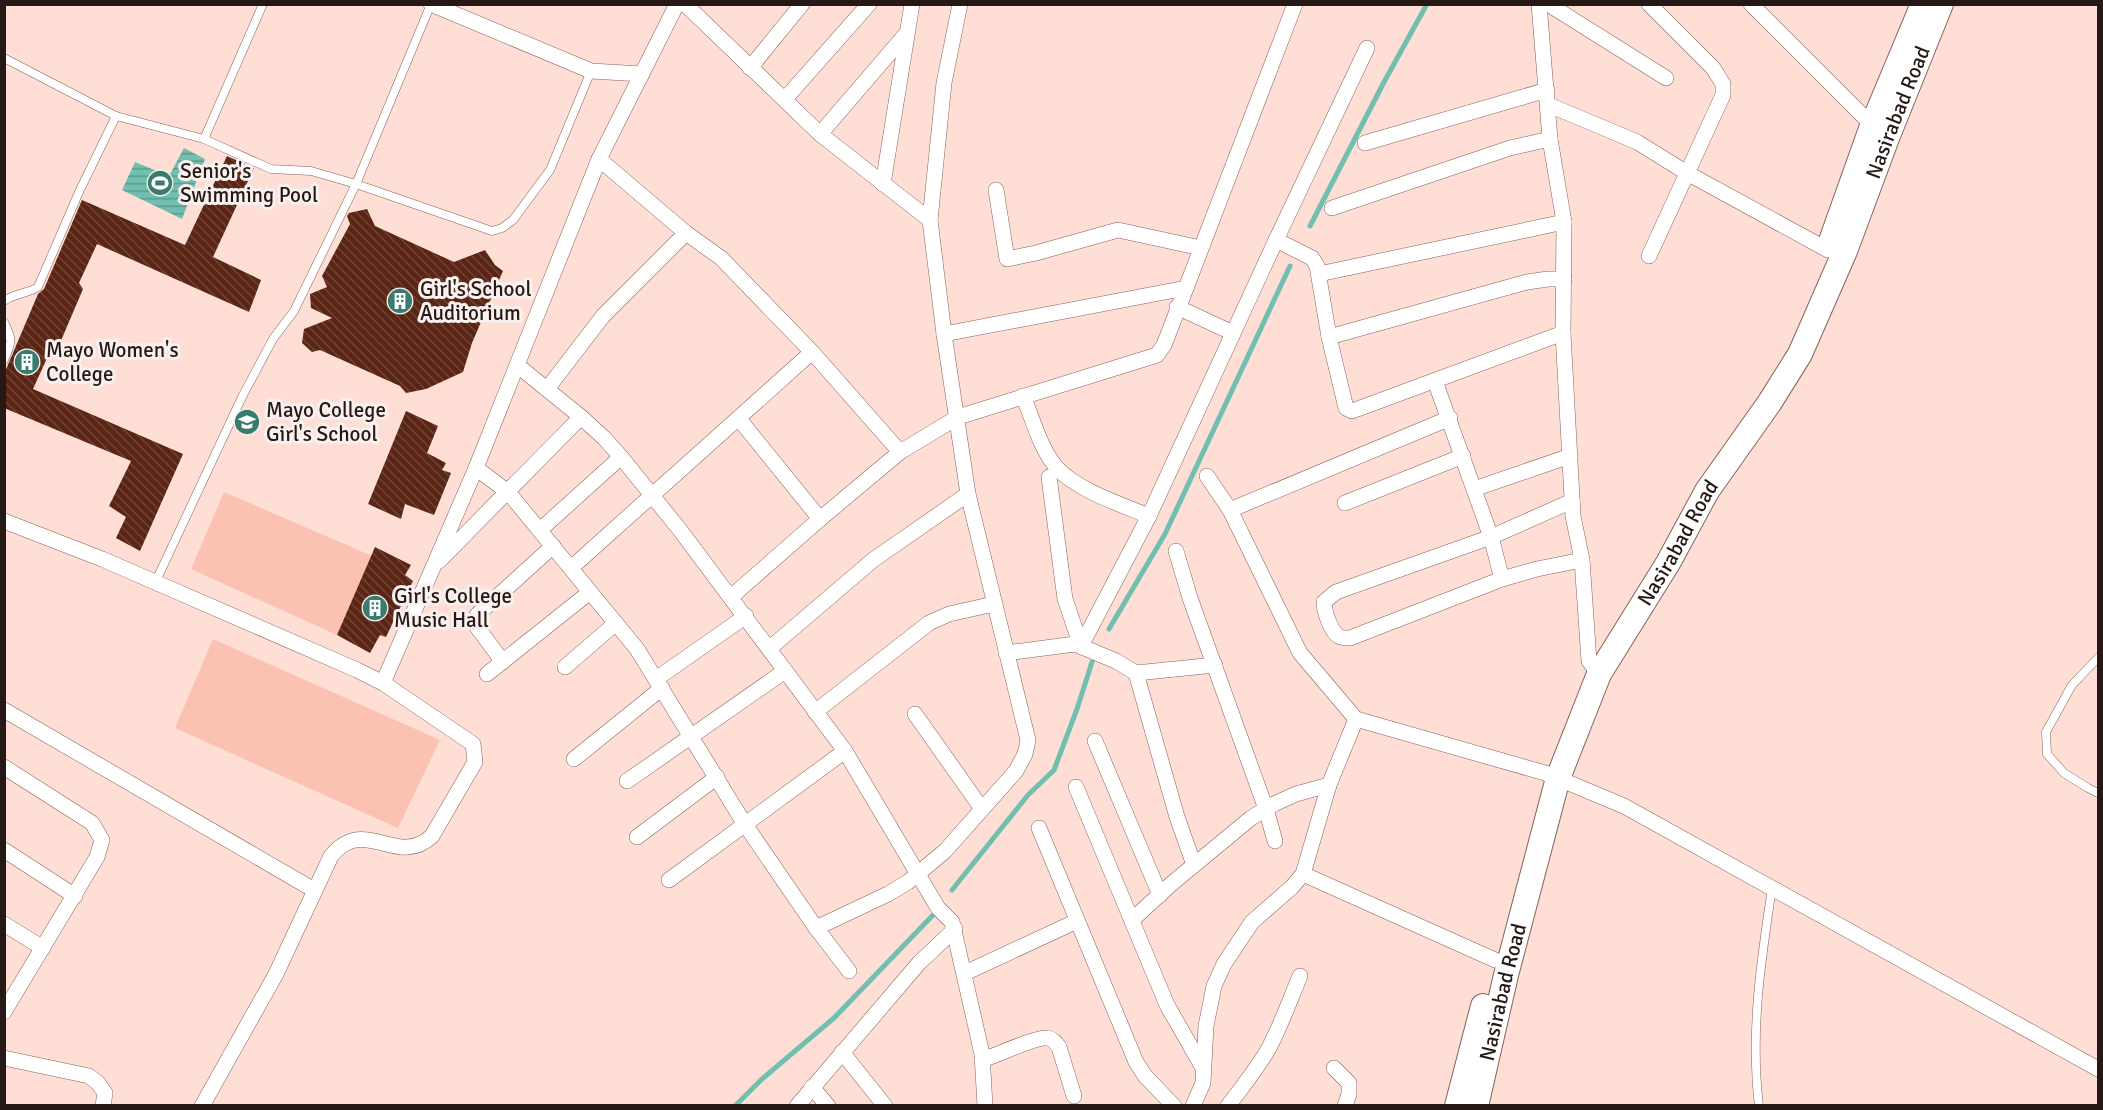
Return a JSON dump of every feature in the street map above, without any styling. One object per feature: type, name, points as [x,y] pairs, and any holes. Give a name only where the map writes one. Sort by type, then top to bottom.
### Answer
[{"type":"highway","name":"Nasirabad Road","points":[[1456,1106],[1495,960],[1552,776],[1594,668],[1793,351],[1845,251],[1879,132],[1923,4]]},
{"type":"highway","name":"Nasirabad Road","points":[[1793,351],[1828,250],[1879,132],[1941,4]]},
{"type":"highway","name":"Nasirabad Road","points":[[1476,1106],[1552,776]]},
{"type":"street","points":[[431,4],[591,71],[642,74]]},
{"type":"street","points":[[384,683],[476,468],[600,159],[677,4]]},
{"type":"street","points":[[685,4],[820,134],[930,220]]},
{"type":"street","points":[[750,68],[802,4]]},
{"type":"street","points":[[785,99],[869,4]]},
{"type":"street","points":[[884,183],[912,4]]},
{"type":"street","points":[[816,928],[888,894],[919,873],[945,851],[1016,771],[1025,754],[1028,740],[968,495],[930,220],[944,83],[960,4]]},
{"type":"street","points":[[731,597],[900,452],[958,417],[1156,355],[1164,345],[1295,4]]},
{"type":"street","points":[[1539,4],[1550,139],[1564,222],[1563,333],[1572,501],[1582,560],[1594,668]]},
{"type":"street","points":[[1548,4],[1666,78]]},
{"type":"street","points":[[1649,4],[1713,68],[1723,84],[1723,95],[1649,256]]},
{"type":"street","points":[[1751,4],[1879,132]]},
{"type":"street","points":[[820,134],[907,32]]},
{"type":"street","points":[[1086,648],[1233,333],[1281,243],[1367,48]]},
{"type":"street","points":[[1365,143],[1548,98],[1637,142],[1687,173],[1828,250]]},
{"type":"street","points":[[1332,208],[1510,148],[1550,139]]},
{"type":"street","points":[[600,159],[686,233],[721,258],[812,352],[900,452]]},
{"type":"street","points":[[996,190],[1006,259],[1118,230],[1201,248]]},
{"type":"street","points":[[1319,274],[1564,222]]},
{"type":"street","points":[[547,389],[603,316],[686,233]]},
{"type":"street","points":[[1281,243],[1312,258],[1319,274],[1329,337],[1348,410],[1352,411],[1436,381],[1563,333]]},
{"type":"street","points":[[1329,337],[1527,282],[1563,279]]},
{"type":"street","points":[[944,334],[1186,288]]},
{"type":"street","points":[[1177,307],[1233,333]]},
{"type":"street","points":[[571,568],[812,352]]},
{"type":"street","points":[[517,365],[581,417],[621,457],[746,616],[844,751],[938,908],[954,926],[982,1060],[985,1106]]},
{"type":"street","points":[[1436,381],[1491,537],[1502,579]]},
{"type":"street","points":[[1023,396],[1046,452],[1058,469],[1077,483],[1102,496],[1149,516]]},
{"type":"street","points":[[432,567],[581,417]]},
{"type":"street","points":[[1230,510],[1450,418]]},
{"type":"street","points":[[739,419],[820,519]]},
{"type":"street","points":[[1345,503],[1463,456]]},
{"type":"street","points":[[1474,489],[1570,456]]},
{"type":"street","points":[[540,530],[621,457]]},
{"type":"street","points":[[476,468],[508,492],[637,649],[744,823],[816,928],[849,971]]},
{"type":"street","points":[[1207,476],[1230,510],[1300,653],[1356,719],[1552,776],[1624,806],[2056,1044],[2098,1070]]},
{"type":"street","points":[[1049,477],[1065,600],[1086,648]]},
{"type":"street","points":[[770,648],[873,560],[968,495]]},
{"type":"street","points":[[1572,501],[1491,537],[1336,592],[1324,602],[1324,609],[1335,632],[1340,637],[1350,638],[1502,579],[1582,560]]},
{"type":"street","points":[[4,521],[102,559],[357,670],[384,683],[473,744],[475,762],[432,836],[423,844],[410,848],[360,838],[347,842],[331,856],[276,974],[202,1106]]},
{"type":"street","points":[[503,662],[477,627],[477,615],[553,546]]},
{"type":"street","points":[[1176,551],[1190,598],[1266,809],[1275,842]]},
{"type":"street","points":[[487,674],[590,592]]},
{"type":"street","points":[[815,712],[929,623],[949,614],[994,604]]},
{"type":"street","points":[[574,759],[659,684],[746,616]]},
{"type":"street","points":[[565,667],[615,622]]},
{"type":"street","points":[[1006,653],[1075,644],[1116,661],[1136,673],[1215,665]]},
{"type":"street","points":[[627,781],[785,671]]},
{"type":"street","points":[[1136,673],[1177,817],[1194,865]]},
{"type":"street","points":[[4,710],[314,890]]},
{"type":"street","points":[[915,714],[982,809]]},
{"type":"street","points":[[1200,1102],[1206,1026],[1214,986],[1224,964],[1252,922],[1292,887],[1303,874],[1329,785],[1356,719]]},
{"type":"street","points":[[1095,741],[1160,895]]},
{"type":"street","points":[[669,880],[844,751]]},
{"type":"street","points":[[4,767],[92,823],[100,833],[102,840],[101,849],[75,896],[4,1012]]},
{"type":"street","points":[[637,837],[717,777]]},
{"type":"street","points":[[1132,920],[1251,818],[1296,794],[1329,785]]},
{"type":"street","points":[[1076,787],[1167,1005],[1204,1071]]},
{"type":"street","points":[[1039,828],[1136,1062],[1145,1076],[1174,1106]]},
{"type":"street","points":[[4,850],[75,896]]},
{"type":"street","points":[[1303,874],[1495,960]]},
{"type":"street","points":[[965,973],[1077,921]]},
{"type":"street","points":[[4,924],[43,948]]},
{"type":"street","points":[[797,1106],[919,963],[954,926]]},
{"type":"street","points":[[1228,1106],[1254,1073],[1268,1050],[1300,976]]},
{"type":"street","points":[[982,1060],[1037,1039],[1047,1038],[1055,1041],[1059,1047],[1074,1096]]},
{"type":"street","points":[[842,1052],[885,1106]]},
{"type":"street","points":[[4,1058],[89,1076],[105,1093],[103,1106]]},
{"type":"street","points":[[1335,1068],[1349,1083],[1349,1094],[1345,1106]]},
{"type":"street","points":[[812,1087],[828,1106]]},
{"type":"lane","points":[[204,139],[263,4]]},
{"type":"lane","points":[[155,583],[259,364],[282,324],[294,311],[356,184],[431,4]]},
{"type":"lane","points":[[4,58],[116,116],[204,139],[271,169],[311,171],[356,184],[492,231],[502,228],[513,220],[549,170],[591,71]]},
{"type":"lane","points":[[4,301],[38,287],[79,192],[116,116]]},
{"type":"lane","points":[[4,322],[12,336],[4,360]]},
{"type":"lane","points":[[2098,657],[2072,685],[2046,732],[2047,754],[2064,773],[2098,793]]},
{"type":"lane","points":[[1759,1106],[1756,1078],[1756,1004],[1764,931],[1772,888]]},
{"type":"shaded area","points":[[224,492],[372,556],[337,635],[191,569]]},
{"type":"shaded area","points":[[213,639],[440,740],[398,828],[175,728]]},
{"type":"water","name":"Senior's Swimming Pool","points":[[184,148],[205,159],[182,219],[122,190],[135,162],[169,176]]},
{"type":"building","name":"Mayo Women's College","points":[[227,156],[254,168],[213,257],[261,280],[249,312],[97,244],[79,283],[83,289],[57,350],[52,347],[33,389],[183,454],[140,551],[116,538],[126,517],[109,506],[131,461],[4,408],[4,374],[82,200],[185,245]]},
{"type":"building","name":"Girl's School Auditorium","points":[[367,209],[375,226],[454,262],[485,250],[495,265],[503,271],[472,343],[463,372],[426,389],[406,393],[400,386],[320,350],[312,352],[302,343],[304,329],[332,318],[311,308],[310,294],[327,287],[322,276],[350,224],[347,216],[349,213]]},
{"type":"building","points":[[406,411],[438,426],[427,453],[446,463],[442,470],[451,473],[434,515],[405,504],[401,519],[368,504]]},
{"type":"building","name":"Girl's College Music Hall","points":[[375,547],[411,565],[405,575],[413,581],[386,637],[380,635],[370,653],[337,635]]},
{"type":"waterway","points":[[1310,226],[1427,4]]},
{"type":"waterway","points":[[1109,629],[1165,534],[1290,266]]},
{"type":"waterway","points":[[952,890],[1028,795],[1054,770],[1092,662]]},
{"type":"waterway","points":[[735,1106],[762,1079],[835,1017],[933,915]]},
{"type":"place","name":"Senior's Swimming Pool","points":[[160,183]]},
{"type":"place","name":"Girl's School Auditorium","points":[[400,301]]},
{"type":"place","name":"Mayo Women's College","points":[[27,362]]},
{"type":"place","name":"Mayo College Girl's School","points":[[247,422]]},
{"type":"place","name":"Girl's College Music Hall","points":[[375,608]]}]
